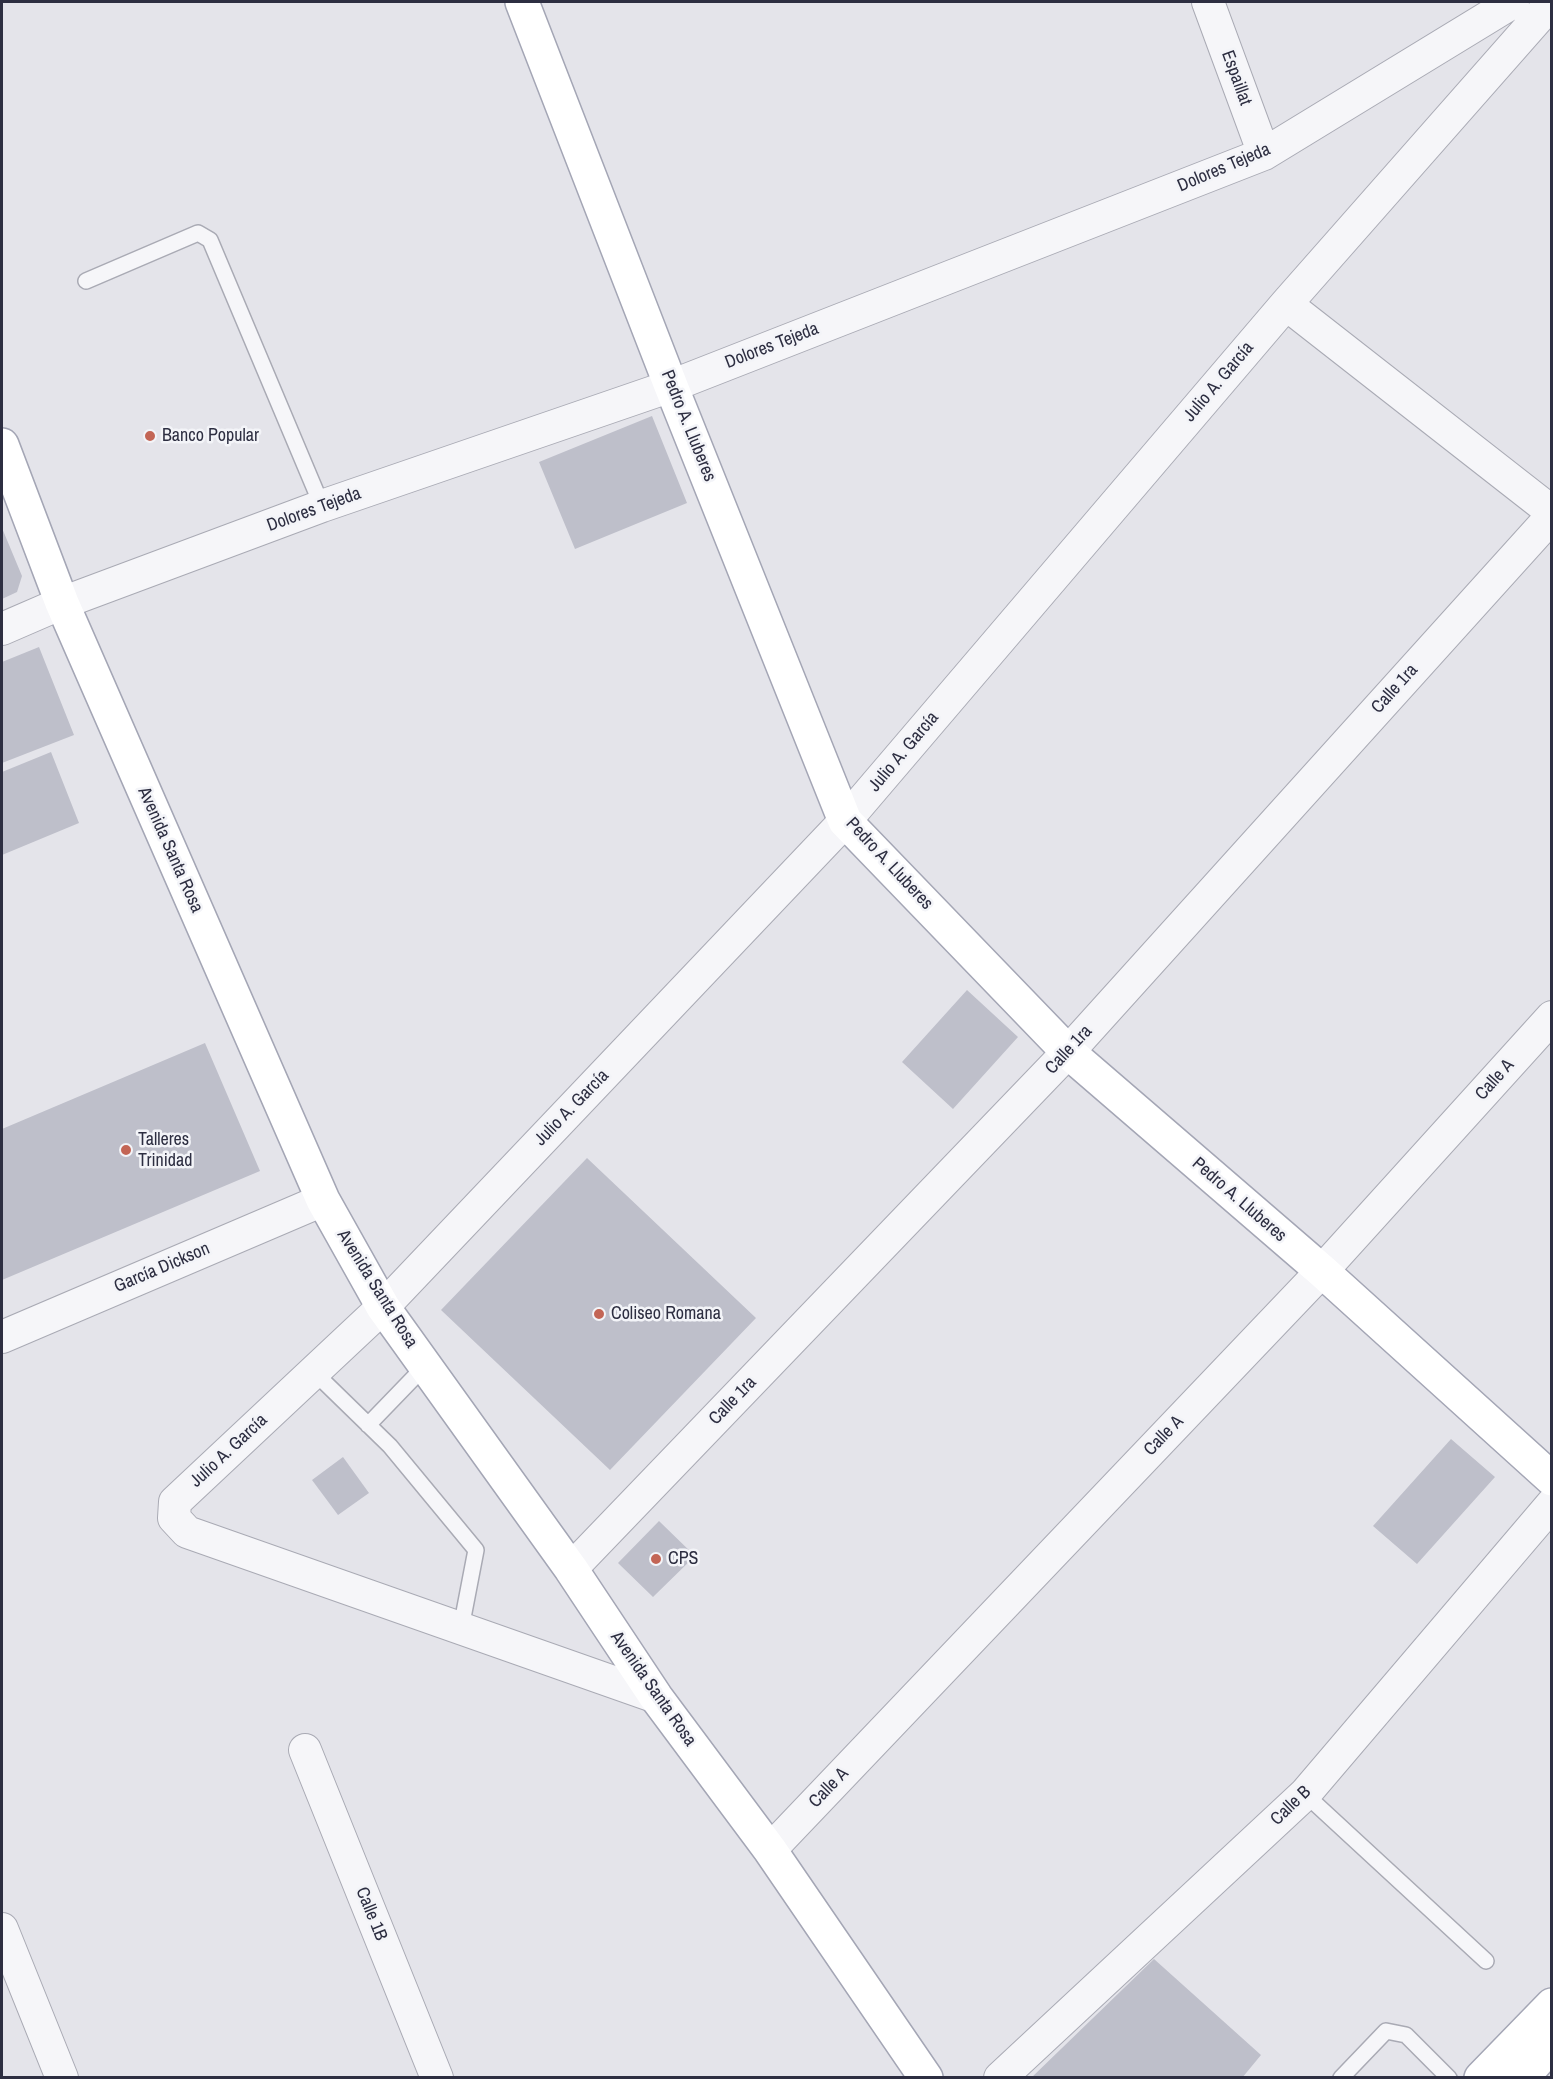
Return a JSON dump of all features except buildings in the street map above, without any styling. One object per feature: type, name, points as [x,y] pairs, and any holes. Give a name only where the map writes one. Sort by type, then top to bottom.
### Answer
[{"type":"main road","name":"Pedro A. Lluberes","points":[[522,2],[671,386],[845,820],[1068,1052],[1322,1271],[1551,1479]]},
{"type":"main road","name":"Avenida Santa Rosa","points":[[2,445],[62,603],[323,1200],[383,1307],[571,1569],[656,1697],[770,1850],[926,2078]]},
{"type":"main road","points":[[1481,2078],[1551,2005]]},
{"type":"main road","points":[[1522,2078],[1551,2044]]},
{"type":"street","name":"Espaillat","points":[[1208,2],[1264,154]]},
{"type":"street","name":"Dolores Tejeda","points":[[2,629],[62,603],[322,506],[671,386],[1264,154],[1513,2]]},
{"type":"street","name":"Julio A. García","points":[[461,1628],[187,1532],[174,1518],[175,1502],[383,1307],[845,820],[1286,304],[1551,2]]},
{"type":"street","points":[[1286,304],[1551,514]]},
{"type":"street","name":"Calle 1ra","points":[[571,1569],[1068,1052],[1551,514]]},
{"type":"street","name":"Calle A","points":[[770,1850],[1322,1271],[1551,1017]]},
{"type":"street","name":"García Dickson","points":[[2,1337],[323,1200]]},
{"type":"street","name":"Calle B","points":[[999,2078],[1305,1794],[1551,1504]]},
{"type":"street","points":[[461,1628],[656,1697]]},
{"type":"street","name":"Calle 1B","points":[[305,1750],[437,2078]]},
{"type":"street","points":[[2,1929],[62,2078]]},
{"type":"lane","points":[[86,281],[198,233],[210,240],[322,506]]},
{"type":"lane","points":[[368,1425],[425,1366]]},
{"type":"lane","points":[[314,1372],[390,1446],[476,1550],[461,1628]]},
{"type":"lane","points":[[1305,1794],[1486,1961]]},
{"type":"lane","points":[[1341,2078],[1386,2031],[1407,2035],[1449,2078]]},
{"type":"place","name":"Banco Popular","points":[[150,436]]},
{"type":"place","name":"Talleres Trinidad","points":[[126,1150]]},
{"type":"place","name":"Coliseo Romana","points":[[599,1314]]},
{"type":"place","name":"CPS","points":[[656,1559]]}]
